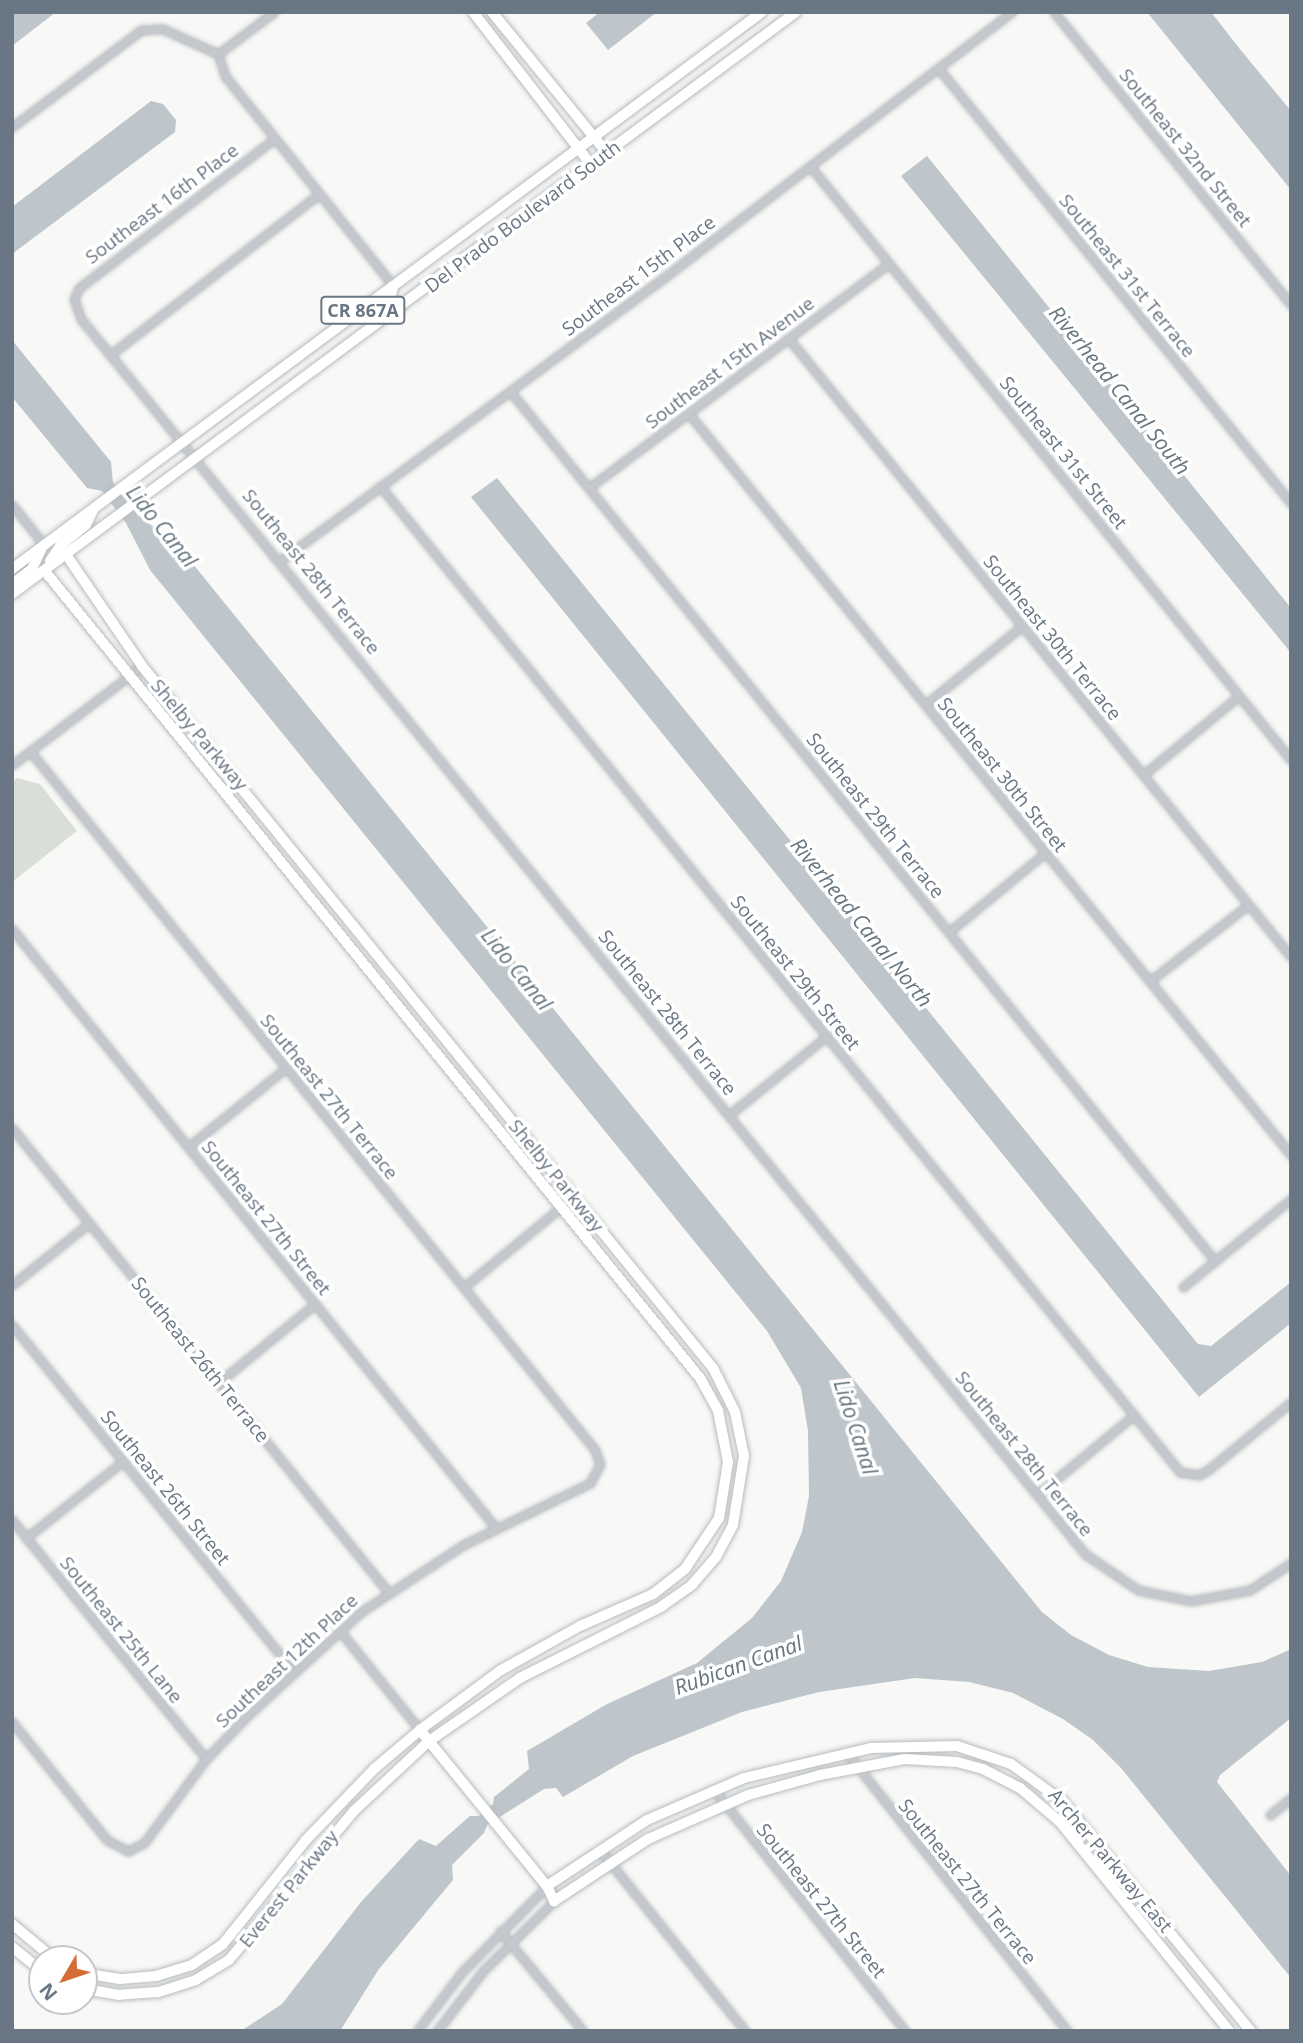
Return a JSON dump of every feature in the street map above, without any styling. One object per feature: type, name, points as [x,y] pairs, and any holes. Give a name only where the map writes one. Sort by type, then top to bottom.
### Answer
[{"type":"main road","name":"Del Prado Boulevard South","points":[[12,569],[580,150],[762,12]]},
{"type":"main road","name":"Del Prado Boulevard South","points":[[12,594],[796,12]]},
{"type":"main road","points":[[364,335],[389,306],[393,286]]},
{"type":"main road","points":[[44,570],[60,546],[86,525],[97,505]]},
{"type":"main road","points":[[12,584],[32,569],[44,545]]},
{"type":"street","points":[[218,54],[274,12]]},
{"type":"street","points":[[473,12],[592,166]]},
{"type":"street","name":"Southeast 15th Place","points":[[281,560],[510,391],[1012,12]]},
{"type":"street","name":"Southeast 32nd Street","points":[[1054,12],[1291,305]]},
{"type":"street","points":[[483,24],[494,13],[608,154]]},
{"type":"street","points":[[12,127],[141,30],[163,29],[218,54],[225,76],[393,286]]},
{"type":"street","name":"Southeast 31st Terrace","points":[[939,69],[1291,503]]},
{"type":"street","name":"Southeast 16th Place","points":[[74,299],[93,277],[274,139]]},
{"type":"street","name":"Southeast 31st Street","points":[[810,166],[1291,760]]},
{"type":"street","points":[[110,355],[319,194]]},
{"type":"street","name":"Southeast 15th Avenue","points":[[590,487],[888,264]]},
{"type":"street","name":"Southeast 28th Terrace","points":[[74,299],[81,319],[181,443],[197,456],[1095,1564],[1138,1590],[1191,1601],[1250,1590],[1291,1563]]},
{"type":"street","name":"Southeast 30th Terrace","points":[[789,339],[1291,957]]},
{"type":"street","name":"Southeast 29th Terrace","points":[[510,391],[1215,1261]]},
{"type":"street","name":"Southeast 30th Street","points":[[689,414],[1291,1155]]},
{"type":"street","name":"Southeast 29th Street","points":[[380,486],[1180,1472],[1189,1475],[1208,1469],[1291,1402]]},
{"type":"street","points":[[12,505],[44,545]]},
{"type":"street","name":"Shelby Parkway","points":[[65,554],[142,666],[713,1368],[735,1412],[744,1468],[737,1514],[709,1567],[673,1600],[530,1672],[429,1741]]},
{"type":"street","name":"Shelby Parkway","points":[[44,570],[700,1378],[722,1424],[728,1474],[719,1518],[694,1559],[653,1594],[580,1626],[501,1670],[420,1730]]},
{"type":"street","points":[[926,704],[1022,626]]},
{"type":"street","points":[[12,765],[142,666]]},
{"type":"street","points":[[1143,775],[1239,696]]},
{"type":"street","name":"Southeast 27th Terrace","points":[[30,751],[595,1450],[600,1464]]},
{"type":"street","points":[[948,932],[1045,853]]},
{"type":"street","points":[[1150,981],[1248,905]]},
{"type":"street","name":"Southeast 27th Street","points":[[12,929],[495,1527]]},
{"type":"street","points":[[729,1115],[827,1036]]},
{"type":"street","points":[[188,1147],[286,1068]]},
{"type":"street","name":"Southeast 26th Terrace","points":[[12,1128],[387,1592]]},
{"type":"street","points":[[464,1287],[573,1197]]},
{"type":"street","points":[[1183,1287],[1291,1199]]},
{"type":"street","points":[[12,1285],[89,1223]]},
{"type":"street","points":[[218,1383],[315,1304]]},
{"type":"street","name":"Southeast 26th Street","points":[[12,1325],[293,1671]]},
{"type":"street","points":[[700,1378],[713,1368]]},
{"type":"street","points":[[1037,1495],[1134,1415]]},
{"type":"street","points":[[26,1538],[123,1461]]},
{"type":"street","name":"Southeast 12th Place","points":[[12,1722],[107,1840],[128,1851],[144,1843],[206,1759],[293,1671],[387,1592],[495,1527],[590,1483],[600,1464]]},
{"type":"street","name":"Southeast 25th Lane","points":[[12,1520],[206,1759]]},
{"type":"street","points":[[340,1631],[547,1886],[554,1901],[511,1943],[437,2031]]},
{"type":"street","name":"Everest Parkway","points":[[98,1975],[132,1979],[180,1969],[223,1944],[345,1797],[420,1730]]},
{"type":"street","name":"Everest Parkway","points":[[98,1991],[132,1995],[184,1985],[229,1960],[269,1916],[354,1811],[429,1741]]},
{"type":"street","name":"Archer Parkway East","points":[[547,1886],[667,1810],[779,1767],[846,1752],[923,1743],[957,1746],[997,1757],[1044,1784],[1074,1813],[1251,2031]]},
{"type":"street","name":"Southeast 27th Terrace","points":[[846,1752],[854,1767],[1067,2031]]},
{"type":"street","name":"Archer Parkway East","points":[[554,1901],[608,1863],[670,1827],[722,1804],[854,1767],[905,1759],[957,1762],[1020,1788],[1070,1833],[1229,2031]]},
{"type":"street","name":"Southeast 27th Street","points":[[714,1790],[722,1804],[905,2031]]},
{"type":"street","points":[[1270,1815],[1291,1798]]},
{"type":"street","points":[[600,1850],[745,2031]]},
{"type":"street","points":[[418,2031],[500,1931],[547,1886]]},
{"type":"street","points":[[256,1906],[269,1916]]},
{"type":"street","points":[[12,1924],[37,1945]]},
{"type":"street","points":[[500,1931],[583,2031]]},
{"type":"street","points":[[12,1947],[28,1959]]},
{"type":"shaded area","points":[[17,778],[40,784],[77,831],[12,882],[12,782]]},
{"type":"water","points":[[12,12],[56,12],[12,46]]},
{"type":"water","points":[[600,12],[657,12],[608,50],[586,23]]},
{"type":"water","points":[[1147,12],[1211,12],[1291,111],[1291,190]]},
{"type":"water","points":[[151,101],[163,104],[176,120],[175,132],[12,254],[12,207]]},
{"type":"water","points":[[927,156],[1291,608],[1291,653],[901,176]]},
{"type":"water","points":[[12,340],[111,462],[113,482],[137,514],[180,548],[1042,1612],[1071,1635],[1109,1655],[1148,1667],[1209,1671],[1262,1662],[1291,1649],[1291,1718],[1220,1775],[1217,1782],[1291,1876],[1291,1978],[1121,1768],[1093,1740],[1063,1719],[1013,1693],[969,1682],[915,1678],[819,1692],[742,1712],[633,1756],[563,1797],[556,1788],[544,1789],[487,1825],[484,1833],[452,1865],[453,1880],[379,1969],[340,2031],[241,2031],[282,2004],[361,1902],[419,1839],[436,1846],[470,1816],[479,1816],[493,1804],[494,1797],[529,1769],[527,1751],[607,1704],[697,1663],[752,1618],[781,1581],[802,1532],[809,1496],[808,1431],[801,1388],[767,1331],[150,570],[126,523],[102,491],[87,488],[12,397]]},
{"type":"water","points":[[497,478],[1198,1344],[1211,1346],[1291,1282],[1291,1323],[1199,1397],[471,497]]},
{"type":"water label","name":"Riverhead Canal South","points":[[1120,390]]},
{"type":"water label","name":"Lido Canal","points":[[162,526]]},
{"type":"water label","name":"Riverhead Canal North","points":[[862,922]]},
{"type":"water label","name":"Lido Canal","points":[[517,969]]},
{"type":"water label","name":"Lido Canal","points":[[856,1427]]},
{"type":"water label","name":"Rubican Canal","points":[[738,1665]]}]
